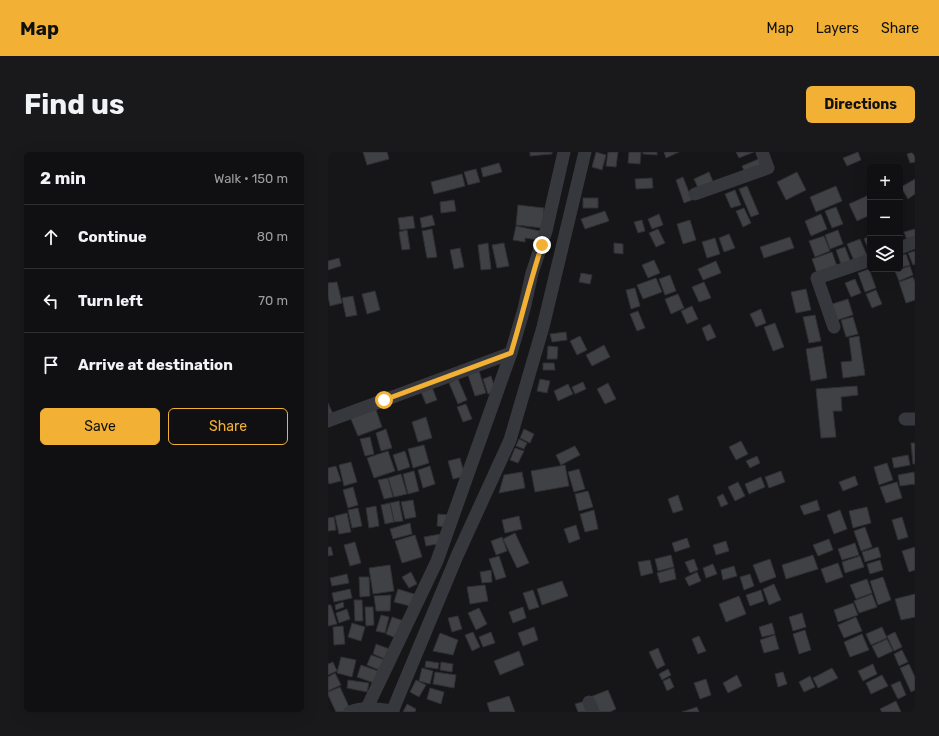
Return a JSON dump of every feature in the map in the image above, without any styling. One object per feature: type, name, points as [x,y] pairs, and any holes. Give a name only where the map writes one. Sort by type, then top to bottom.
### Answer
[{"type":"street","points":[[366,710],[437,562],[511,353],[524,309],[532,273],[546,231],[564,152]]},
{"type":"street","points":[[350,712],[357,709],[392,712],[457,556],[510,440],[543,327],[585,152]]},
{"type":"street","points":[[696,194],[768,168],[762,152]]},
{"type":"street","points":[[903,247],[915,242]]},
{"type":"street","points":[[834,327],[817,278],[867,261]]},
{"type":"street","points":[[328,421],[511,353]]},
{"type":"building","points":[[363,152],[387,152],[389,159],[367,165]]},
{"type":"building","points":[[530,152],[552,152],[552,154],[530,156]]},
{"type":"building","points":[[596,152],[606,155],[602,170],[592,167]]},
{"type":"building","points":[[608,152],[618,152],[616,167],[606,166]]},
{"type":"building","points":[[629,152],[641,152],[640,164],[628,163]]},
{"type":"building","points":[[643,152],[657,152],[657,155],[643,154]]},
{"type":"building","points":[[664,152],[679,152],[666,158]]},
{"type":"building","points":[[736,152],[754,152],[739,158]]},
{"type":"building","points":[[858,152],[861,160],[847,166],[843,158]]},
{"type":"building","points":[[915,152],[915,162],[910,163],[907,154]]},
{"type":"building","points":[[761,158],[764,167],[746,175],[742,166]]},
{"type":"building","points":[[499,163],[502,172],[483,177],[481,168]]},
{"type":"building","points":[[476,169],[480,182],[468,185],[464,172]]},
{"type":"building","points":[[709,172],[714,184],[699,190],[694,179]]},
{"type":"building","points":[[797,172],[806,190],[786,200],[777,182]]},
{"type":"building","points":[[462,174],[465,186],[434,194],[431,182]]},
{"type":"building","points":[[683,177],[692,200],[684,203],[676,180]]},
{"type":"building","points":[[652,178],[653,188],[636,189],[635,179]]},
{"type":"building","points":[[915,179],[915,194],[908,199],[903,190],[903,186]]},
{"type":"building","points":[[747,186],[759,214],[751,217],[739,189]]},
{"type":"building","points":[[836,186],[842,201],[816,212],[810,197]]},
{"type":"building","points":[[735,190],[741,205],[731,208],[725,194]]},
{"type":"building","points":[[867,196],[867,216],[857,221],[849,204]]},
{"type":"building","points":[[583,198],[598,198],[598,208],[583,208]]},
{"type":"building","points":[[454,200],[456,211],[441,213],[440,202]]},
{"type":"building","points":[[518,205],[544,208],[543,228],[516,225]]},
{"type":"building","points":[[836,207],[843,224],[832,228],[825,211]]},
{"type":"building","points":[[744,208],[751,223],[743,227],[736,211]]},
{"type":"building","points":[[605,211],[609,221],[585,229],[581,219]]},
{"type":"building","points":[[659,214],[663,225],[652,229],[648,219]]},
{"type":"building","points":[[821,214],[827,229],[811,236],[805,221]]},
{"type":"building","points":[[432,215],[435,225],[422,228],[420,218]]},
{"type":"building","points":[[413,216],[415,228],[400,230],[398,218]]},
{"type":"building","points":[[642,220],[645,231],[638,233],[634,222]]},
{"type":"building","points":[[690,220],[696,240],[683,244],[677,224]]},
{"type":"building","points":[[516,226],[540,231],[539,240],[525,238],[525,242],[513,240]]},
{"type":"building","points":[[432,229],[437,257],[427,258],[422,231]]},
{"type":"building","points":[[658,229],[665,243],[656,247],[649,233]]},
{"type":"building","points":[[915,229],[915,240],[908,243],[904,232]]},
{"type":"building","points":[[407,230],[410,249],[402,250],[399,232]]},
{"type":"building","points":[[838,230],[843,244],[830,249],[825,235]]},
{"type":"building","points":[[729,234],[735,248],[724,252],[719,238]]},
{"type":"building","points":[[824,236],[830,251],[815,257],[809,241]]},
{"type":"building","points":[[790,237],[794,248],[764,258],[760,247]]},
{"type":"building","points":[[867,237],[867,246],[864,239]]},
{"type":"building","points":[[715,238],[720,254],[707,258],[702,242]]},
{"type":"building","points":[[860,239],[867,258],[855,263],[847,244]]},
{"type":"building","points":[[488,243],[491,269],[481,270],[478,245]]},
{"type":"building","points":[[504,243],[509,266],[497,268],[492,245]]},
{"type":"building","points":[[614,243],[623,244],[623,254],[614,253]]},
{"type":"building","points":[[845,247],[851,263],[842,267],[836,250]]},
{"type":"building","points":[[460,248],[464,267],[454,269],[450,250]]},
{"type":"building","points":[[915,251],[915,264],[913,265],[908,253]]},
{"type":"building","points":[[832,252],[838,269],[818,276],[812,259]]},
{"type":"building","points":[[906,254],[910,265],[903,267],[903,255]]},
{"type":"building","points":[[339,258],[341,266],[328,270],[328,261]]},
{"type":"building","points":[[654,260],[660,273],[648,278],[642,265]]},
{"type":"building","points":[[716,261],[721,273],[703,280],[698,269]]},
{"type":"building","points":[[910,266],[913,275],[899,281],[895,272],[903,272],[903,268]]},
{"type":"building","points":[[867,270],[867,272],[870,272],[876,288],[865,292],[858,273]]},
{"type":"building","points":[[581,273],[592,275],[590,284],[579,282]]},
{"type":"building","points":[[670,275],[676,291],[665,295],[659,279]]},
{"type":"building","points":[[913,277],[915,282],[915,300],[906,303],[899,282]]},
{"type":"building","points":[[656,278],[662,292],[643,299],[637,285]]},
{"type":"building","points":[[855,279],[861,293],[851,297],[845,283]]},
{"type":"building","points":[[337,282],[342,303],[330,306],[328,283]]},
{"type":"building","points":[[704,282],[711,298],[699,302],[692,287]]},
{"type":"building","points":[[635,288],[640,306],[631,309],[626,290]]},
{"type":"building","points":[[806,289],[811,310],[796,313],[791,292]]},
{"type":"building","points":[[876,290],[882,304],[872,308],[866,294]]},
{"type":"building","points":[[375,291],[380,310],[367,314],[362,294]]},
{"type":"building","points":[[678,294],[684,308],[671,314],[665,299]]},
{"type":"building","points":[[353,296],[357,315],[346,317],[342,298]]},
{"type":"building","points":[[848,299],[853,315],[834,321],[829,305]]},
{"type":"building","points":[[692,306],[698,319],[687,324],[681,311]]},
{"type":"building","points":[[761,309],[766,323],[756,327],[750,314]]},
{"type":"building","points":[[638,311],[645,328],[637,331],[630,314]]},
{"type":"building","points":[[815,315],[821,341],[809,343],[803,317]]},
{"type":"building","points":[[853,317],[858,334],[846,337],[841,320]]},
{"type":"building","points":[[775,323],[784,347],[773,351],[764,327]]},
{"type":"building","points":[[710,324],[716,337],[707,341],[702,328]]},
{"type":"building","points":[[566,332],[567,340],[552,342],[550,334]]},
{"type":"building","points":[[580,336],[587,350],[577,355],[570,341]]},
{"type":"building","points":[[859,336],[865,375],[843,378],[841,362],[852,361],[849,338]]},
{"type":"building","points":[[604,345],[610,357],[592,366],[586,355]]},
{"type":"building","points":[[548,346],[558,347],[557,359],[547,359]]},
{"type":"building","points":[[822,346],[827,378],[811,381],[806,349]]},
{"type":"building","points":[[543,363],[554,363],[555,370],[543,370]]},
{"type":"building","points":[[479,371],[486,393],[475,396],[468,375]]},
{"type":"building","points":[[491,376],[496,391],[488,394],[483,379]]},
{"type":"building","points":[[458,379],[467,400],[458,404],[449,383]]},
{"type":"building","points":[[540,379],[550,381],[547,393],[537,391]]},
{"type":"building","points":[[583,382],[586,389],[575,394],[572,387]]},
{"type":"building","points":[[608,383],[616,399],[605,404],[597,389]]},
{"type":"building","points":[[568,384],[573,394],[558,401],[554,391]]},
{"type":"building","points":[[857,386],[858,395],[841,397],[842,411],[833,411],[836,437],[821,438],[816,389]]},
{"type":"building","points":[[432,387],[437,400],[426,404],[421,392]]},
{"type":"building","points":[[328,403],[333,414],[328,417]]},
{"type":"building","points":[[466,404],[472,419],[463,422],[457,407]]},
{"type":"building","points":[[375,407],[382,427],[358,436],[350,417]]},
{"type":"building","points":[[426,417],[432,438],[418,442],[412,422]]},
{"type":"building","points":[[386,429],[392,448],[381,451],[376,433]]},
{"type":"building","points":[[524,429],[534,434],[530,443],[520,438]]},
{"type":"building","points":[[370,437],[374,454],[365,456],[360,439]]},
{"type":"building","points":[[519,439],[527,443],[524,449],[516,446]]},
{"type":"building","points":[[741,441],[748,454],[736,460],[729,447]]},
{"type":"building","points":[[911,443],[915,443],[915,464],[913,464]]},
{"type":"building","points":[[424,445],[429,463],[413,468],[408,449]]},
{"type":"building","points":[[575,446],[580,455],[561,465],[556,455]]},
{"type":"building","points":[[515,448],[524,451],[518,463],[510,460]]},
{"type":"building","points":[[388,451],[395,471],[374,478],[367,458]]},
{"type":"building","points":[[405,451],[410,467],[398,471],[393,455]]},
{"type":"building","points":[[908,455],[910,465],[894,468],[892,458]]},
{"type":"building","points":[[757,456],[760,463],[750,468],[746,461]]},
{"type":"building","points":[[460,458],[465,476],[453,479],[448,461]]},
{"type":"building","points":[[351,462],[357,482],[344,486],[339,465]]},
{"type":"building","points":[[887,463],[893,480],[879,485],[874,467]]},
{"type":"building","points":[[565,465],[569,486],[535,492],[531,471]]},
{"type":"building","points":[[336,466],[341,481],[329,484],[328,468]]},
{"type":"building","points":[[430,466],[435,484],[423,488],[418,470]]},
{"type":"building","points":[[579,469],[585,489],[574,492],[568,472]]},
{"type":"building","points":[[414,471],[419,491],[408,494],[403,474]]},
{"type":"building","points":[[781,471],[785,482],[769,488],[765,477]]},
{"type":"building","points":[[522,472],[525,488],[499,493],[504,475]]},
{"type":"building","points":[[914,472],[915,484],[900,486],[898,475]]},
{"type":"building","points":[[401,474],[407,494],[394,497],[388,478]]},
{"type":"building","points":[[855,476],[858,485],[843,491],[839,482]]},
{"type":"building","points":[[761,477],[765,487],[749,494],[745,484]]},
{"type":"building","points":[[388,478],[393,497],[384,499],[378,480]]},
{"type":"building","points":[[738,482],[745,496],[735,501],[728,487]]},
{"type":"building","points":[[897,482],[902,498],[886,503],[880,487]]},
{"type":"building","points":[[353,487],[358,505],[348,508],[343,490]]},
{"type":"building","points":[[588,491],[593,507],[579,511],[575,494]]},
{"type":"building","points":[[723,494],[728,504],[721,507],[717,497]]},
{"type":"building","points":[[678,495],[683,510],[673,513],[668,499]]},
{"type":"building","points":[[413,500],[416,517],[405,519],[401,502]]},
{"type":"building","points":[[817,500],[820,510],[804,515],[800,506]]},
{"type":"building","points":[[399,501],[403,521],[394,522],[390,503]]},
{"type":"building","points":[[390,503],[394,522],[385,524],[381,505]]},
{"type":"building","points":[[376,506],[379,526],[369,528],[366,508]]},
{"type":"building","points":[[867,507],[871,523],[853,528],[849,511]]},
{"type":"building","points":[[358,508],[362,526],[352,528],[348,510]]},
{"type":"building","points":[[594,510],[598,529],[585,532],[580,514]]},
{"type":"building","points":[[840,510],[847,529],[834,534],[827,515]]},
{"type":"building","points":[[347,513],[351,532],[339,534],[335,516]]},
{"type":"building","points":[[438,514],[449,515],[448,527],[437,526]]},
{"type":"building","points":[[519,516],[522,529],[505,533],[502,520]]},
{"type":"building","points":[[334,517],[336,530],[328,531],[328,518]]},
{"type":"building","points":[[902,517],[908,537],[898,540],[892,520]]},
{"type":"building","points":[[410,523],[412,534],[393,539],[390,529]]},
{"type":"building","points":[[576,525],[580,539],[569,543],[564,529]]},
{"type":"building","points":[[865,527],[872,547],[861,551],[854,531]]},
{"type":"building","points":[[515,533],[529,563],[517,568],[503,539]]},
{"type":"building","points":[[441,534],[443,543],[426,546],[424,537]]},
{"type":"building","points":[[415,535],[422,557],[402,563],[395,541]]},
{"type":"building","points":[[502,537],[507,551],[496,555],[491,541]]},
{"type":"building","points":[[687,538],[690,547],[675,552],[672,543]]},
{"type":"building","points":[[829,539],[833,550],[818,556],[813,545]]},
{"type":"building","points":[[726,541],[729,551],[716,555],[713,545]]},
{"type":"building","points":[[355,542],[361,563],[350,566],[344,545]]},
{"type":"building","points":[[855,543],[859,555],[842,560],[838,549]]},
{"type":"building","points":[[328,547],[331,547],[333,555],[328,556]]},
{"type":"building","points":[[878,547],[881,557],[865,562],[862,552]]},
{"type":"building","points":[[915,547],[915,570],[909,572],[902,551]]},
{"type":"building","points":[[671,555],[674,567],[658,571],[655,559]]},
{"type":"building","points":[[813,555],[818,569],[786,579],[782,565]]},
{"type":"building","points":[[499,556],[506,577],[496,580],[489,559]]},
{"type":"building","points":[[860,556],[864,567],[845,573],[842,562]]},
{"type":"building","points":[[694,559],[698,570],[690,573],[685,562]]},
{"type":"building","points":[[770,559],[776,577],[760,583],[753,565]]},
{"type":"building","points":[[650,560],[653,573],[641,576],[638,562]]},
{"type":"building","points":[[880,560],[883,570],[870,574],[867,564]]},
{"type":"building","points":[[838,563],[843,577],[826,583],[821,569]]},
{"type":"building","points":[[713,564],[717,574],[706,578],[703,568]]},
{"type":"building","points":[[390,565],[394,591],[373,594],[369,568]]},
{"type":"building","points":[[734,566],[737,576],[723,580],[721,570]]},
{"type":"building","points":[[674,568],[676,579],[660,583],[657,573]]},
{"type":"building","points":[[491,570],[492,582],[482,583],[480,572]]},
{"type":"building","points":[[411,572],[417,584],[409,588],[402,577]]},
{"type":"building","points":[[697,572],[701,581],[689,586],[685,578]]},
{"type":"building","points":[[347,574],[349,583],[332,586],[330,578]]},
{"type":"building","points":[[750,574],[754,586],[744,590],[740,577]]},
{"type":"building","points":[[359,577],[369,577],[370,596],[360,597]]},
{"type":"building","points":[[883,577],[891,600],[878,605],[870,581]]},
{"type":"building","points":[[867,579],[872,593],[856,599],[850,585]]},
{"type":"building","points":[[562,581],[568,596],[542,605],[537,589]]},
{"type":"building","points":[[774,584],[781,600],[769,605],[763,589]]},
{"type":"building","points":[[485,585],[488,601],[470,604],[467,587]]},
{"type":"building","points":[[350,589],[352,598],[334,602],[332,593]]},
{"type":"building","points":[[398,589],[417,595],[414,607],[394,602]]},
{"type":"building","points":[[533,590],[539,607],[529,610],[523,593]]},
{"type":"building","points":[[761,590],[764,601],[750,606],[746,595]]},
{"type":"building","points":[[872,594],[877,607],[859,613],[854,601]]},
{"type":"building","points":[[915,594],[915,617],[901,620],[895,599]]},
{"type":"building","points":[[391,595],[390,611],[376,611],[374,596]]},
{"type":"building","points":[[739,596],[746,614],[726,622],[719,604]]},
{"type":"building","points":[[354,600],[362,600],[363,621],[355,621]]},
{"type":"building","points":[[343,602],[344,607],[336,610],[335,605]]},
{"type":"building","points":[[853,603],[858,615],[838,622],[834,610]]},
{"type":"building","points":[[328,605],[331,605],[337,624],[328,626]]},
{"type":"building","points":[[365,607],[373,607],[374,625],[366,626]]},
{"type":"building","points":[[523,607],[526,618],[513,623],[509,612]]},
{"type":"building","points":[[479,608],[487,624],[476,630],[468,613]]},
{"type":"building","points":[[347,609],[350,619],[339,623],[336,613]]},
{"type":"building","points":[[802,613],[806,627],[793,631],[789,617]]},
{"type":"building","points":[[381,615],[389,617],[385,633],[376,631]]},
{"type":"building","points":[[458,616],[462,629],[452,632],[448,618]]},
{"type":"building","points":[[392,617],[404,621],[399,639],[386,634]]},
{"type":"building","points":[[856,617],[862,631],[844,638],[838,625]]},
{"type":"building","points":[[352,623],[365,627],[361,641],[348,637]]},
{"type":"building","points":[[772,623],[775,634],[762,637],[759,627]]},
{"type":"building","points":[[343,626],[345,644],[334,645],[333,627]]},
{"type":"building","points":[[534,627],[538,640],[523,646],[518,633]]},
{"type":"building","points":[[882,627],[887,638],[871,645],[866,634]]},
{"type":"building","points":[[805,630],[811,650],[799,654],[793,634]]},
{"type":"building","points":[[473,632],[480,647],[472,651],[465,635]]},
{"type":"building","points":[[491,632],[495,643],[483,647],[479,637]]},
{"type":"building","points":[[895,632],[902,647],[894,651],[887,636]]},
{"type":"building","points":[[440,633],[458,640],[453,655],[433,651]]},
{"type":"building","points":[[862,634],[869,650],[850,657],[844,642]]},
{"type":"building","points":[[775,635],[779,649],[764,653],[760,640]]},
{"type":"building","points":[[699,636],[706,651],[698,654],[692,639]]},
{"type":"building","points":[[887,639],[893,651],[878,658],[872,646]]},
{"type":"building","points":[[376,644],[392,650],[388,660],[373,654]]},
{"type":"building","points":[[658,648],[665,665],[657,669],[649,652]]},
{"type":"building","points":[[902,650],[908,662],[899,666],[894,654]]},
{"type":"building","points":[[519,651],[524,665],[500,675],[494,661]]},
{"type":"building","points":[[371,655],[388,661],[384,672],[367,665]]},
{"type":"building","points":[[341,657],[356,660],[352,677],[337,673]]},
{"type":"building","points":[[426,661],[439,663],[438,669],[425,667]]},
{"type":"building","points":[[333,662],[337,671],[328,675],[328,664]]},
{"type":"building","points":[[441,662],[453,664],[452,672],[440,670]]},
{"type":"building","points":[[873,664],[877,674],[863,681],[858,671]]},
{"type":"building","points":[[909,664],[915,677],[915,690],[911,692],[900,668]]},
{"type":"building","points":[[361,665],[381,672],[377,684],[357,677]]},
{"type":"building","points":[[422,668],[433,671],[430,684],[419,681]]},
{"type":"building","points":[[832,668],[838,678],[818,688],[813,678]]},
{"type":"building","points":[[668,669],[671,675],[662,680],[659,674]]},
{"type":"building","points":[[435,672],[456,675],[454,688],[433,684]]},
{"type":"building","points":[[783,672],[787,684],[778,687],[775,674]]},
{"type":"building","points":[[335,673],[341,685],[328,691],[328,677]]},
{"type":"building","points":[[737,675],[742,686],[728,693],[723,683]]},
{"type":"building","points":[[882,675],[888,686],[871,694],[866,683]]},
{"type":"building","points":[[810,676],[815,687],[804,692],[799,682]]},
{"type":"building","points":[[670,678],[674,687],[667,691],[663,681]]},
{"type":"building","points":[[706,679],[711,695],[700,699],[694,683]]},
{"type":"building","points":[[348,680],[369,683],[367,692],[347,688]]},
{"type":"building","points":[[416,680],[426,685],[419,697],[410,692]]},
{"type":"building","points":[[900,681],[906,695],[898,699],[891,685]]},
{"type":"building","points":[[340,687],[350,709],[343,712],[336,712],[328,692]]},
{"type":"building","points":[[430,688],[444,692],[441,704],[427,699]]},
{"type":"building","points":[[608,690],[616,709],[610,712],[596,712],[590,697]]},
{"type":"building","points":[[509,696],[515,712],[490,712],[487,703]]},
{"type":"building","points":[[585,701],[589,712],[578,712],[575,704]]},
{"type":"building","points":[[896,701],[901,712],[882,712],[880,709]]},
{"type":"building","points":[[407,704],[416,709],[415,712],[403,712]]},
{"type":"building","points":[[697,707],[699,712],[682,712]]},
{"type":"route","points":[[384,400],[511,353],[524,309],[532,273],[542,245]]}]
